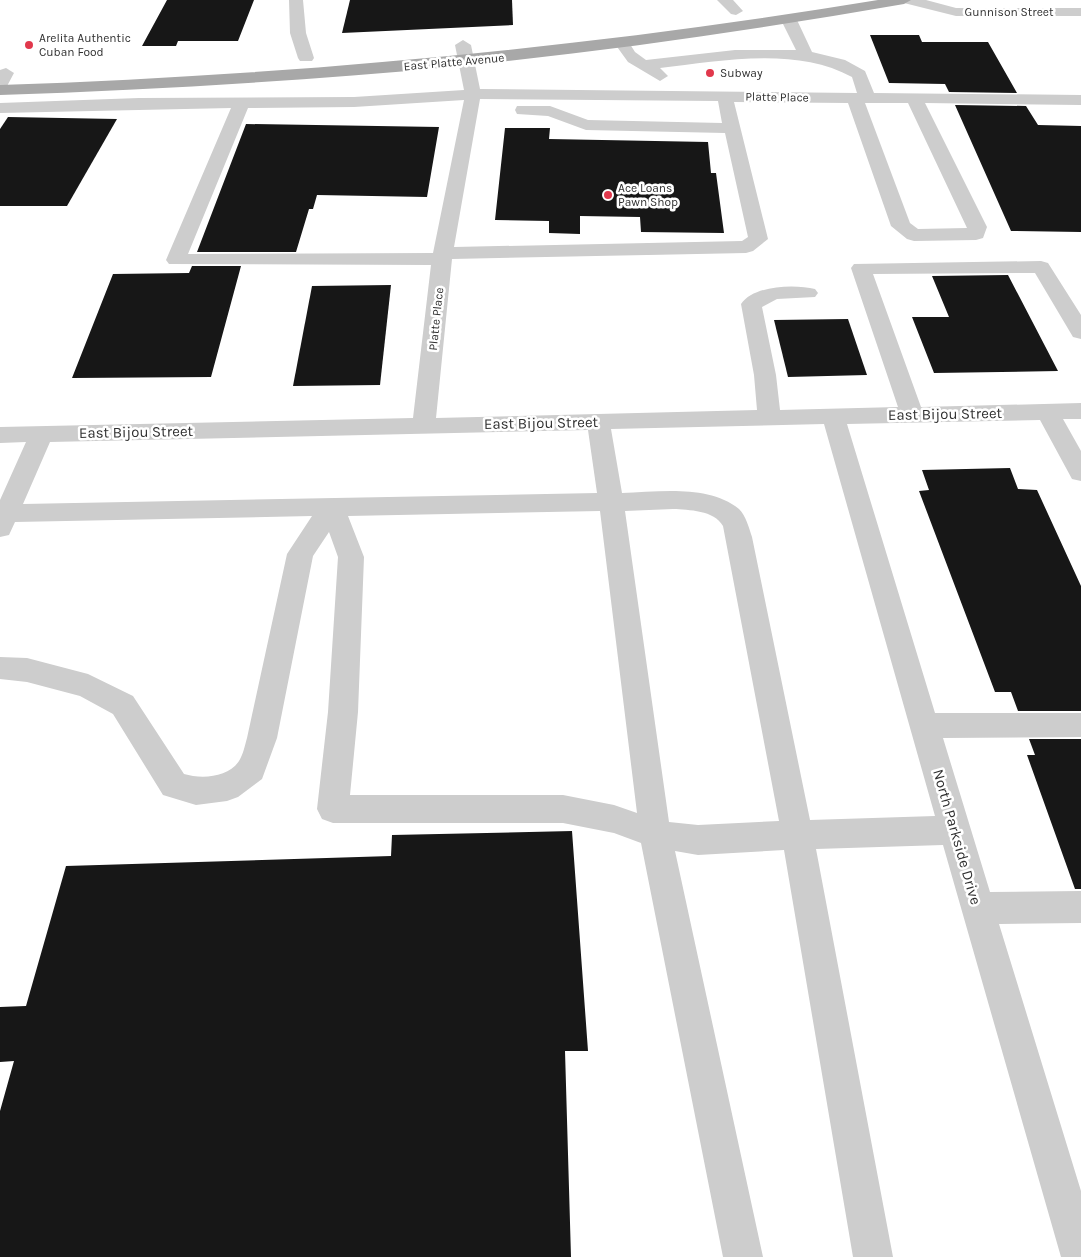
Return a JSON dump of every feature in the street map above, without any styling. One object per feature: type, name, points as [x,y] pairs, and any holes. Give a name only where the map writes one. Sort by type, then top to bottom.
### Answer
[{"type":"main road","points":[[746,27],[781,14],[826,7],[830,2],[829,0]]},
{"type":"main road","name":"East Platte Avenue","points":[[443,47],[475,48],[623,44],[746,27],[904,0]]},
{"type":"main road","points":[[721,7],[736,11],[754,8]]},
{"type":"main road","name":"East Platte Avenue","points":[[0,90],[104,88],[202,82],[475,48],[639,25]]},
{"type":"main road","points":[[298,59],[326,57]]},
{"type":"street","points":[[296,0],[298,59]]},
{"type":"street","name":"Gunnison Street","points":[[909,0],[956,12],[1081,12]]},
{"type":"street","points":[[789,20],[806,55]]},
{"type":"street","points":[[716,31],[723,56]]},
{"type":"street","points":[[623,44],[634,61],[646,65],[662,77],[661,96]]},
{"type":"street","name":"Platte Place","points":[[424,426],[443,256],[472,100],[475,48]]},
{"type":"street","points":[[646,65],[723,56],[806,55],[839,63],[859,74],[861,98],[871,117],[901,226],[905,231],[914,235],[976,234],[977,226],[915,117],[914,99]]},
{"type":"street","name":"Platte Place","points":[[472,100],[661,96],[1081,100]]},
{"type":"street","points":[[241,103],[176,260],[443,256],[746,247],[758,239],[725,97]]},
{"type":"street","points":[[0,108],[139,104],[472,100],[550,111],[586,125],[733,128]]},
{"type":"street","points":[[912,415],[861,268],[1041,267],[1081,332]]},
{"type":"street","points":[[769,418],[765,375],[751,304],[773,294],[808,293]]},
{"type":"street","name":"East Bijou Street","points":[[0,435],[1081,411]]},
{"type":"street","points":[[1048,412],[1081,473]]},
{"type":"street","name":"North Parkside Drive","points":[[833,417],[1081,1257]]},
{"type":"street","points":[[598,422],[611,502],[655,834],[743,1257]]},
{"type":"street","points":[[42,434],[3,521],[332,507],[611,502],[698,502],[715,507],[732,517],[739,537],[797,835],[874,1257]]},
{"type":"street","points":[[0,668],[27,670],[88,686],[122,705],[174,785],[196,791],[228,787],[251,770],[262,738],[300,554],[332,507]]},
{"type":"street","points":[[332,507],[351,557],[343,712],[333,809],[563,809],[614,819],[655,834],[698,840],[955,830]]},
{"type":"street","points":[[924,726],[1081,725]]},
{"type":"street","points":[[978,908],[1081,907]]},
{"type":"building","points":[[167,0],[254,0],[238,41],[178,41],[176,46],[142,46]]},
{"type":"building","points":[[350,0],[512,0],[513,25],[342,33]]},
{"type":"building","points":[[870,35],[919,35],[922,42],[988,42],[1017,93],[949,92],[945,84],[889,83]]},
{"type":"building","points":[[955,105],[1026,106],[1038,125],[1081,126],[1081,232],[1011,231]]},
{"type":"building","points":[[8,117],[117,119],[67,206],[0,206],[0,129]]},
{"type":"building","points":[[246,124],[439,127],[427,197],[317,195],[313,209],[309,209],[296,252],[197,252]]},
{"type":"building","name":"Ace Loans Pawn Shop","points":[[505,128],[550,128],[549,139],[708,142],[711,173],[716,173],[724,233],[641,232],[640,217],[580,216],[580,234],[549,233],[549,221],[495,220]]},
{"type":"building","points":[[192,266],[241,266],[211,377],[72,378],[113,274],[189,273]]},
{"type":"building","points":[[1008,275],[1058,371],[934,373],[912,317],[949,317],[932,276]]},
{"type":"building","points":[[391,285],[380,385],[293,386],[312,286]]},
{"type":"building","points":[[848,319],[867,375],[788,377],[774,320]]},
{"type":"building","points":[[1010,468],[1018,489],[1037,490],[1081,586],[1081,711],[1018,711],[1011,692],[995,692],[919,491],[929,490],[922,470]]},
{"type":"building","points":[[1029,739],[1081,739],[1081,889],[1075,889],[1027,755],[1035,755]]},
{"type":"building","points":[[572,831],[588,1051],[565,1051],[571,1257],[0,1257],[0,1111],[14,1061],[0,1062],[0,1007],[26,1006],[66,866],[391,856],[392,835]]},
{"type":"place","name":"Arelita Authentic Cuban Food","points":[[29,45]]},
{"type":"place","name":"Subway","points":[[710,73]]},
{"type":"place","name":"Ace Loans Pawn Shop","points":[[608,195]]}]
